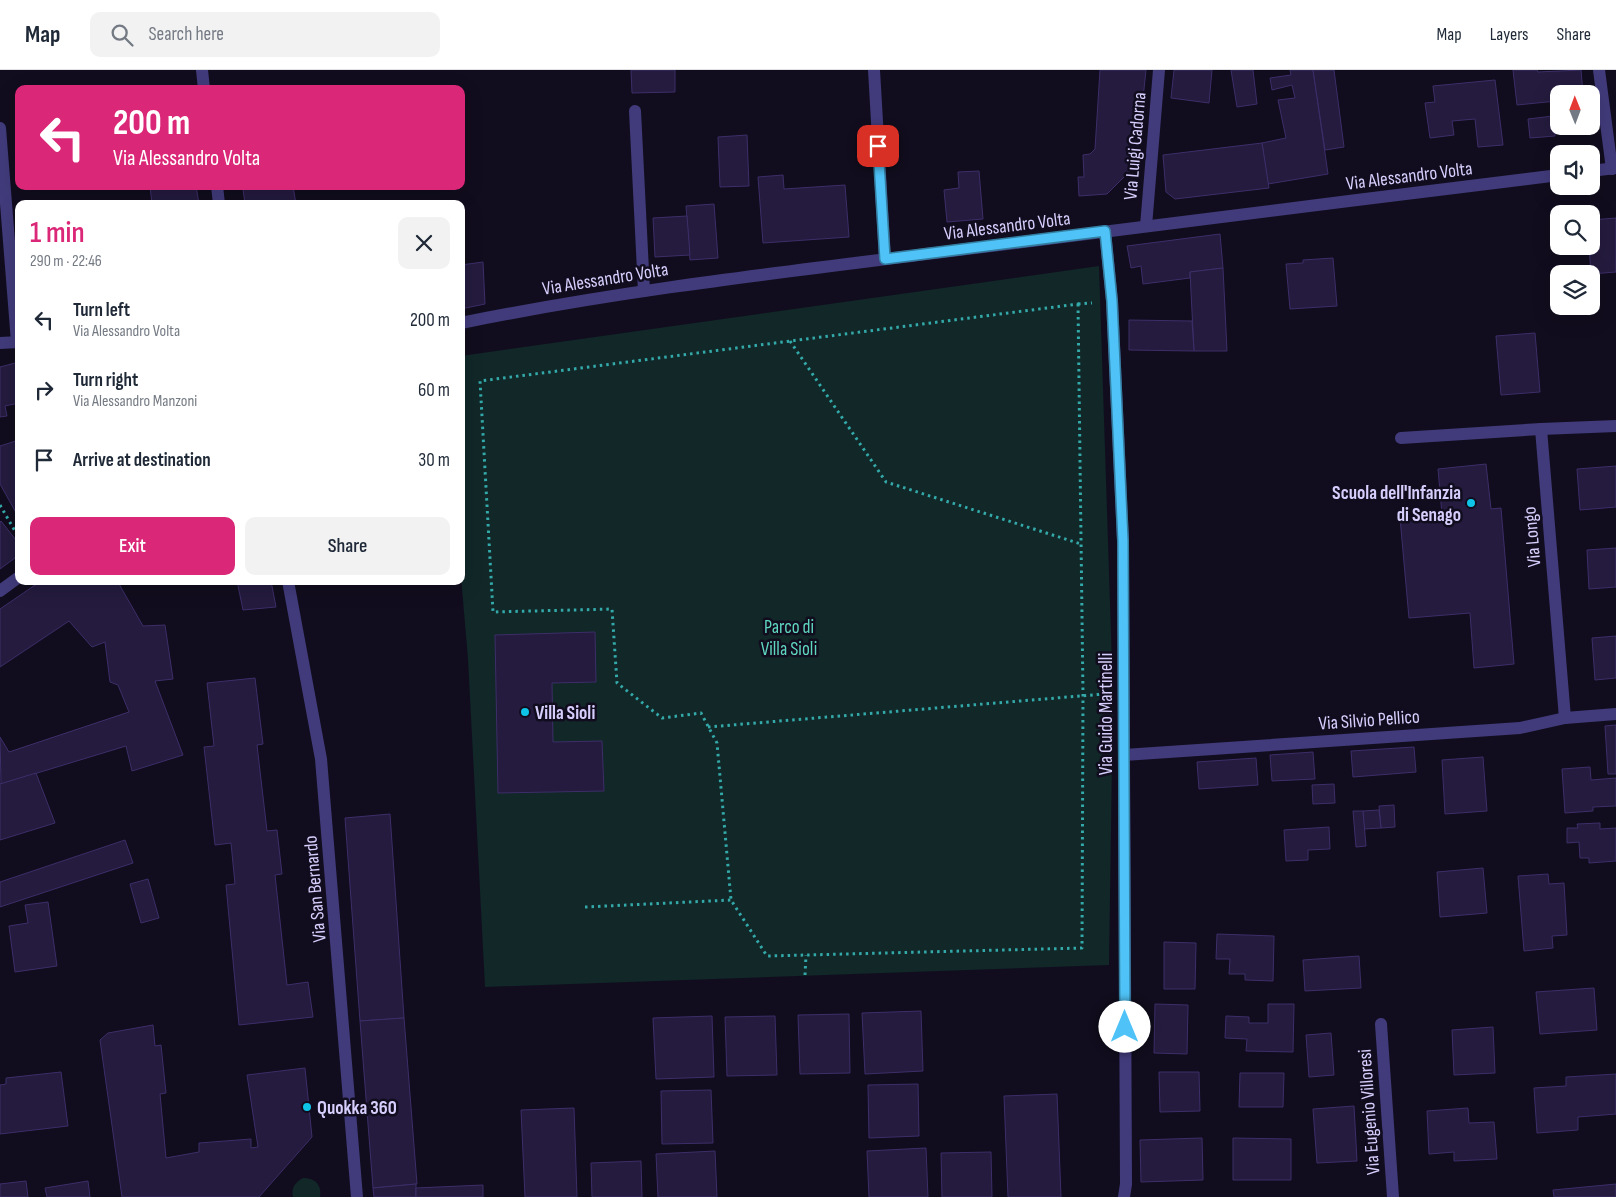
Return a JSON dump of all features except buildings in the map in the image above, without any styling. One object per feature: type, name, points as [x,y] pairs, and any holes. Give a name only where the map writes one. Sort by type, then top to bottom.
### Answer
[{"type":"street","points":[[202,70],[204,85]]},
{"type":"street","points":[[874,70],[885,259]]},
{"type":"street","name":"Via Luigi Cadorna","points":[[1146,226],[1159,70]]},
{"type":"street","points":[[1599,70],[1614,168],[1600,170]]},
{"type":"street","points":[[635,111],[644,290]]},
{"type":"street","points":[[0,128],[15,306]]},
{"type":"street","name":"Via Alessandro Volta","points":[[465,322],[644,290],[1550,176]]},
{"type":"street","name":"Via Guido Martinelli","points":[[1105,231],[1112,301],[1122,532],[1126,1184],[1124,1197]]},
{"type":"street","points":[[0,342],[15,342]]},
{"type":"street","points":[[1401,438],[1616,426]]},
{"type":"street","name":"Via Longo","points":[[1541,429],[1565,718]]},
{"type":"street","points":[[0,591],[15,581]]},
{"type":"street","name":"Via San Bernardo","points":[[289,585],[321,759],[357,1197]]},
{"type":"street","name":"Via Silvio Pellico","points":[[1124,755],[1520,728],[1565,718],[1616,714]]},
{"type":"street","name":"Via Eugenio Villoresi","points":[[1381,1024],[1393,1197]]},
{"type":"path","points":[[1078,304],[1081,544],[1083,695],[1082,948],[768,956],[731,900],[717,743],[701,713],[662,718],[617,683],[612,609],[494,612],[480,381],[1078,304]]},
{"type":"path","points":[[790,341],[886,482],[1081,544]]},
{"type":"path","points":[[0,505],[15,531]]},
{"type":"path","points":[[708,727],[1124,693]]},
{"type":"path","points":[[585,907],[731,900]]},
{"type":"path","points":[[805,975],[806,955]]},
{"type":"green space","name":"Parco di Villa Sioli","points":[[1099,266],[1113,694],[1109,965],[485,987],[468,659],[462,585],[465,585],[465,355]]},
{"type":"green space","points":[[303,1178],[311,1179],[317,1183],[320,1189],[320,1197],[293,1197],[294,1186]]},
{"type":"place","name":"Scuola dell'Infanzia di Senago","points":[[1471,503]]},
{"type":"place","name":"Villa Sioli","points":[[525,712]]},
{"type":"place","name":"Quokka 360","points":[[307,1107]]},
{"type":"route","points":[[878,146],[885,259],[1105,231],[1112,301],[1123,541],[1125,1027]]}]
